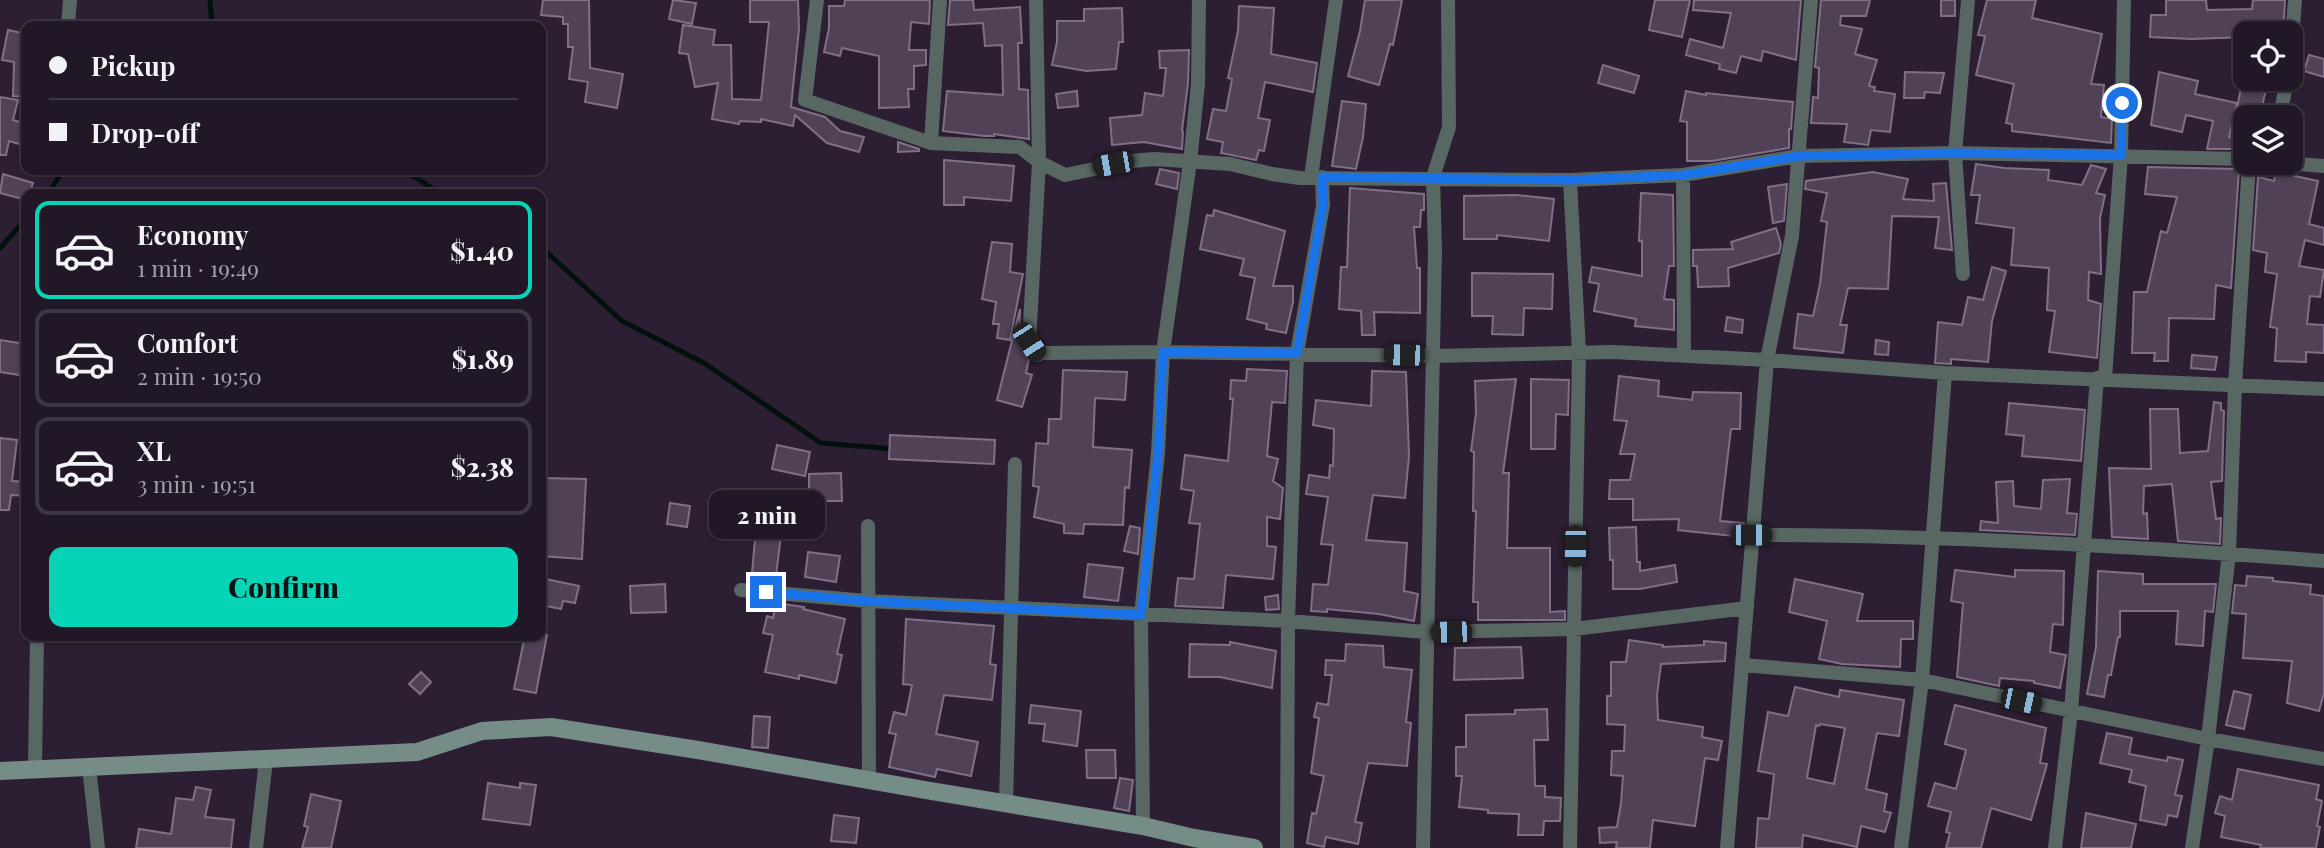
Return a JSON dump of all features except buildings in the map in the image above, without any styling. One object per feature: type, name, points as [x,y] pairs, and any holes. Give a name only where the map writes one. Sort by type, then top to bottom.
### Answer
[{"type":"street","points":[[68,21],[70,0]]},
{"type":"street","points":[[817,0],[805,100],[931,144],[1020,147],[1040,162],[1065,175],[1133,160],[1154,159],[1230,164],[1272,174],[1316,177],[1570,180],[1684,175],[1799,156],[1955,153],[2233,159]]},
{"type":"street","points":[[931,144],[940,0]]},
{"type":"street","points":[[1037,0],[1040,162],[1029,342],[1038,355],[1163,352],[1431,356],[1579,352],[1684,355],[1945,373],[2324,389]]},
{"type":"street","points":[[1143,826],[1141,615],[1158,453],[1163,352],[1190,162],[1198,83],[1199,0]]},
{"type":"street","points":[[1287,848],[1288,621],[1297,353],[1323,205],[1316,177],[1336,0]]},
{"type":"street","points":[[1423,848],[1435,250],[1433,177],[1448,127],[1448,0]]},
{"type":"street","points":[[1727,848],[1751,535],[1768,360],[1791,236],[1811,0]]},
{"type":"street","points":[[1963,274],[1955,153],[1968,0]]},
{"type":"street","points":[[2055,848],[2071,711],[2083,543],[2121,155],[2124,0]]},
{"type":"street","points":[[2293,21],[2295,0]]},
{"type":"street","points":[[2303,164],[2324,166]]},
{"type":"street","points":[[1684,175],[1684,355]]},
{"type":"street","points":[[2192,848],[2208,739],[2229,554],[2235,386],[2248,175]]},
{"type":"street","points":[[1570,180],[1579,352],[1570,848]]},
{"type":"street","points":[[1902,848],[1922,680],[1945,373]]},
{"type":"street","points":[[1006,803],[1015,464]]},
{"type":"street","points":[[867,526],[869,780]]},
{"type":"street","points":[[1751,535],[1852,535],[1933,540],[2083,543],[2324,561]]},
{"type":"street","points":[[741,590],[867,601],[1288,621],[1426,632],[1574,629],[1747,608]]},
{"type":"street","points":[[35,770],[37,641]]},
{"type":"street","points":[[1743,665],[1922,680],[2208,739],[2324,759]]},
{"type":"street","points":[[0,771],[418,752],[482,731],[551,727],[1143,826],[1254,848]]},
{"type":"street","points":[[256,848],[266,760]]},
{"type":"street","points":[[89,767],[98,848]]},
{"type":"waterway","points":[[210,0],[212,21]]},
{"type":"waterway","points":[[51,189],[60,175]]},
{"type":"waterway","points":[[412,175],[433,189]]},
{"type":"waterway","points":[[0,248],[21,225]]},
{"type":"waterway","points":[[546,252],[622,321],[704,363],[821,443],[894,449]]},
{"type":"route","points":[[766,592],[867,601],[1141,615],[1158,453],[1163,352],[1297,353],[1323,205],[1322,177],[1570,180],[1684,175],[1799,156],[1955,153],[2121,155],[2122,103]]}]
